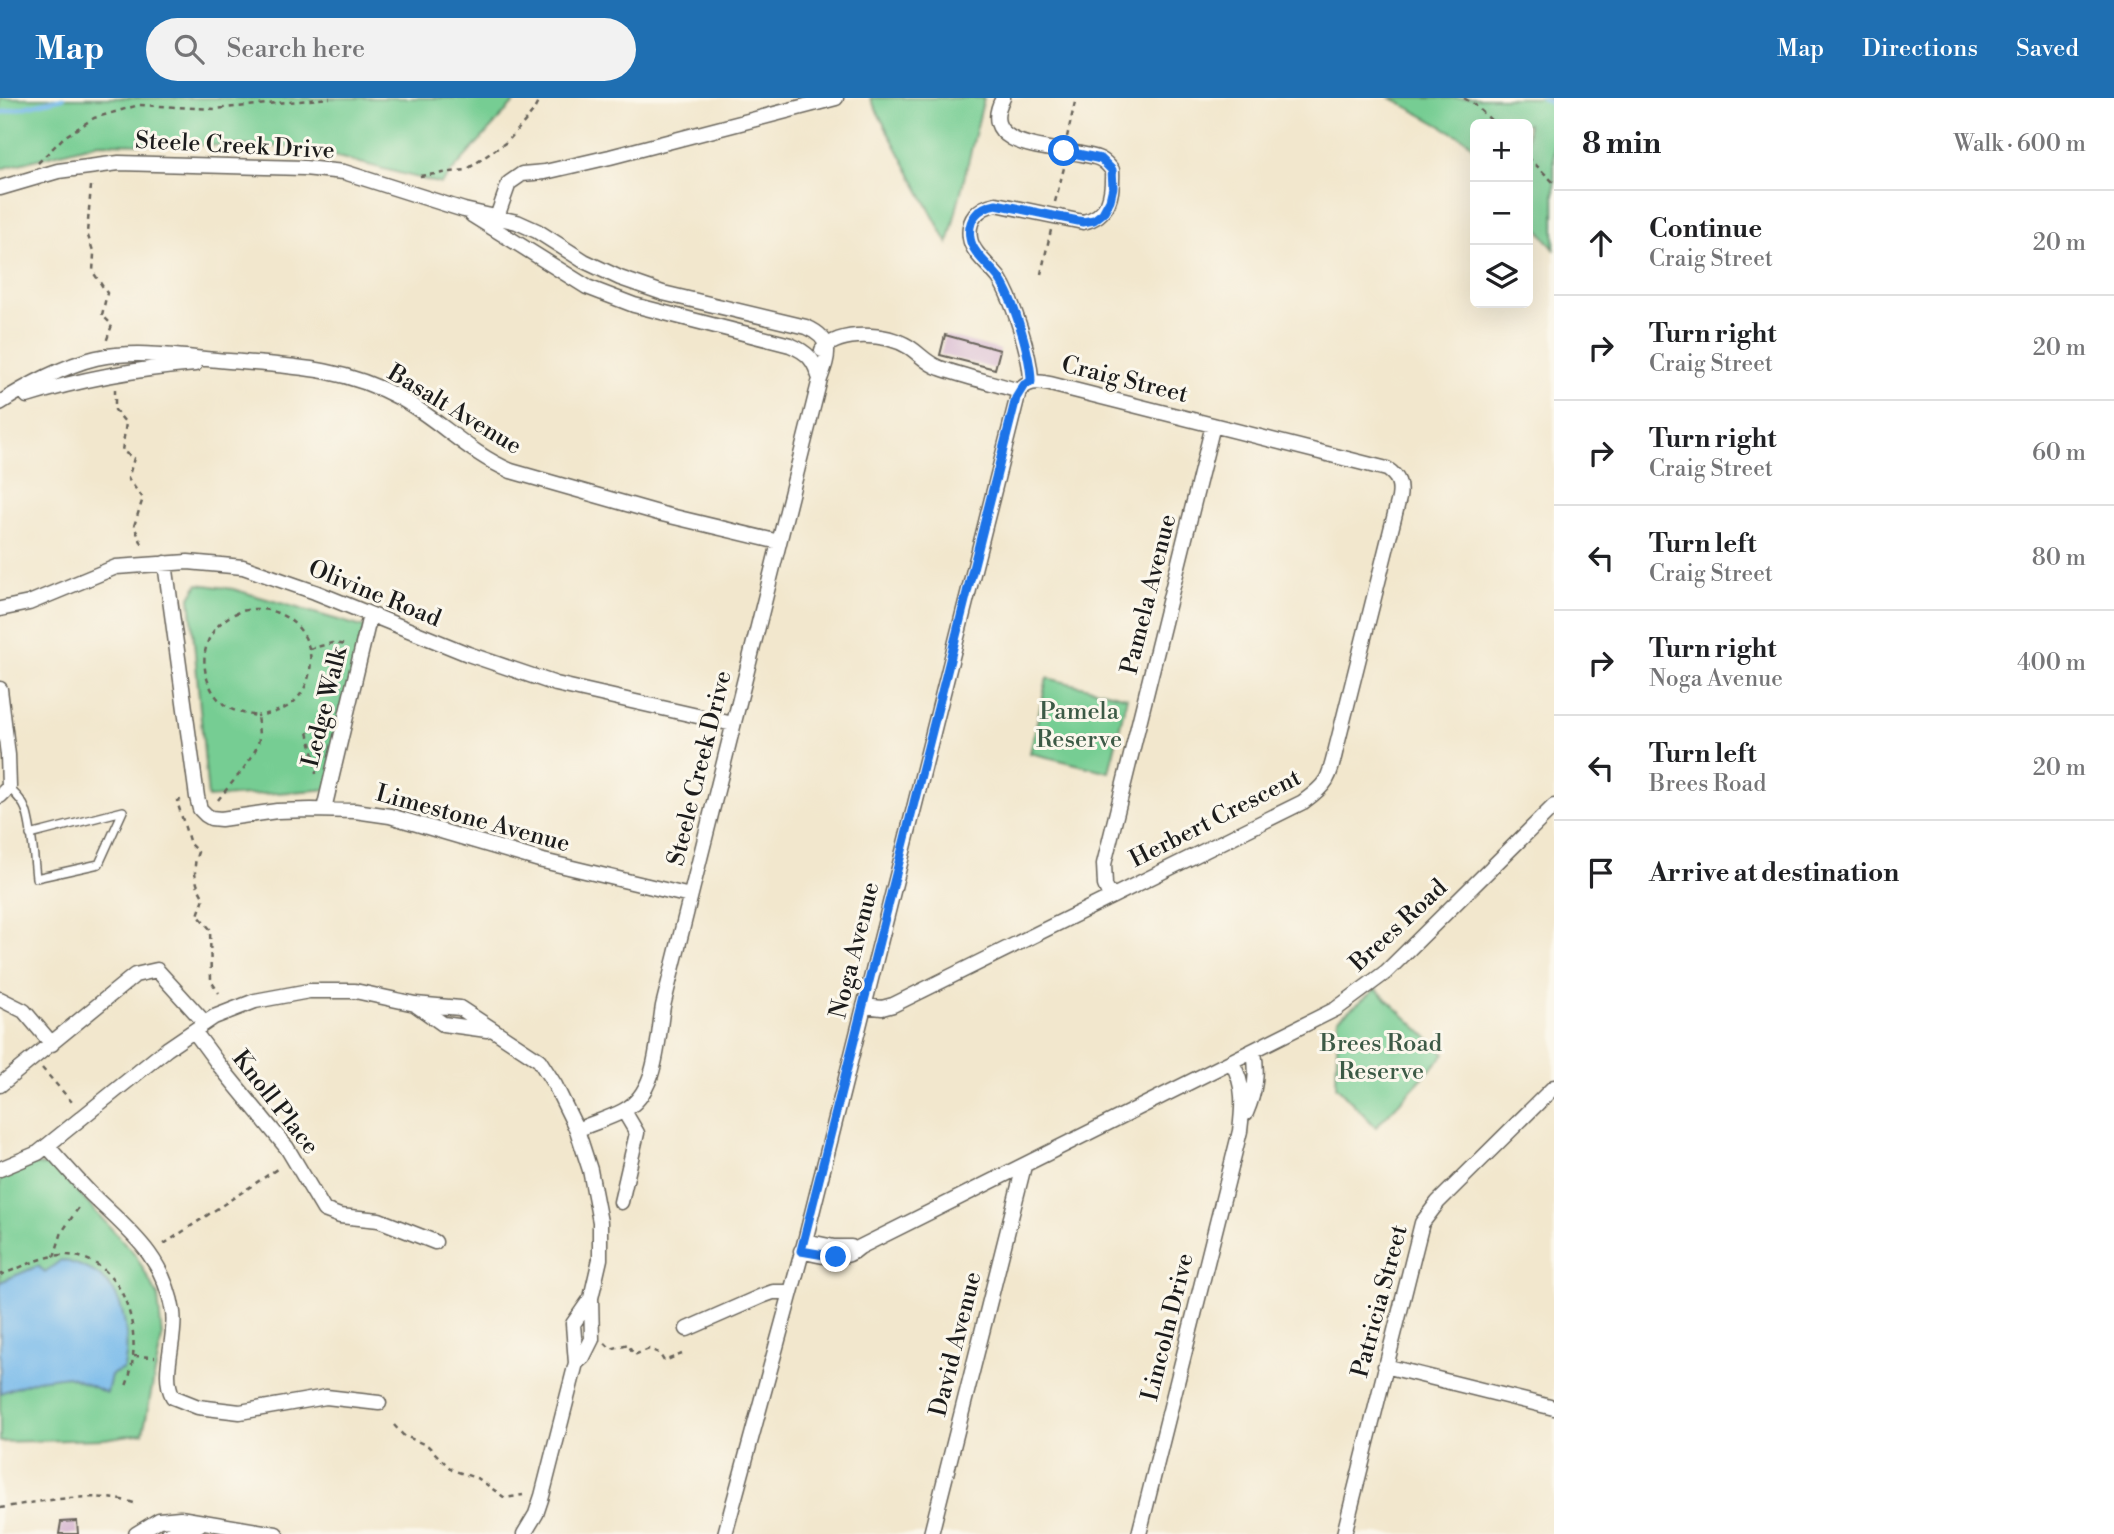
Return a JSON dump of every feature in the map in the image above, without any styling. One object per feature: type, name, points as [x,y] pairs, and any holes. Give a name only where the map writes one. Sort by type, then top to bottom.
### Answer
[{"type":"street","points":[[497,217],[509,183],[522,174],[545,172],[610,157],[835,98]]},
{"type":"street","name":"Craig Street","points":[[1003,98],[998,113],[999,121],[1009,137],[1026,145],[1101,159],[1112,170],[1113,187],[1110,200],[1103,213],[1094,220],[1083,222],[996,204],[986,205],[978,211],[972,222],[969,235],[972,245],[1004,287],[1022,334],[1031,366],[1031,382],[1050,384],[1387,469]]},
{"type":"street","name":"Steele Creek Drive","points":[[0,188],[58,171],[119,163],[303,168],[344,172],[537,230],[584,261],[620,278],[663,293],[806,327],[816,331],[827,345],[828,356],[663,1006],[654,1065],[642,1096],[624,1111],[577,1130]]},
{"type":"street","name":"Steele Creek Drive","points":[[464,210],[587,287],[634,305],[790,345],[805,351],[814,359]]},
{"type":"street","points":[[820,379],[814,359],[827,345],[848,335],[906,345],[929,364],[1019,391],[1031,382]]},
{"type":"street","name":"Basalt Avenue","points":[[0,405],[74,381],[107,374],[228,361],[307,367],[349,376],[402,399],[466,447],[511,471],[662,514],[779,542]]},
{"type":"street","name":"Noga Avenue","points":[[725,1534],[803,1246],[1019,391]]},
{"type":"street","name":"Pamela Avenue","points":[[1110,897],[1105,885],[1104,864],[1213,425]]},
{"type":"street","name":"Herbert Crescent","points":[[864,1006],[882,1008],[892,1005],[1303,802],[1321,789],[1329,778],[1399,498],[1401,487],[1387,469]]},
{"type":"street","name":"Olivine Road","points":[[0,609],[29,603],[116,567],[188,562],[243,567],[316,592],[468,653],[556,684],[733,724]]},
{"type":"street","name":"Limestone Avenue","points":[[165,563],[200,808],[211,818],[324,809],[390,816],[543,861],[690,896]]},
{"type":"street","name":"Ledge Walk","points":[[324,809],[370,615]]},
{"type":"street","points":[[0,688],[9,763],[4,791]]},
{"type":"street","name":"Brees Road","points":[[1254,1052],[1336,1009],[1370,985],[1554,806]]},
{"type":"street","name":"Knoll Place","points":[[52,1044],[135,975],[157,970],[199,1027],[219,1065],[286,1147],[324,1210],[340,1216],[379,1220],[435,1242]]},
{"type":"street","points":[[0,1169],[38,1153],[167,1049],[214,1017],[255,1001],[309,991],[355,991],[415,1004],[460,1008],[539,1060],[555,1085],[577,1130],[590,1170],[600,1222],[600,1259],[591,1298],[592,1339],[583,1357],[576,1363],[542,1496],[536,1514],[524,1534]]},
{"type":"street","points":[[0,999],[24,1012],[52,1044],[0,1085]]},
{"type":"street","points":[[803,1246],[826,1257],[846,1256],[1254,1052]]},
{"type":"street","name":"Lincoln Drive","points":[[1139,1534],[1240,1131],[1256,1085],[1254,1052]]},
{"type":"street","name":"Lincoln Drive","points":[[1232,1063],[1239,1074],[1242,1089],[1240,1131]]},
{"type":"street","name":"Patricia Street","points":[[1344,1534],[1422,1223],[1438,1202],[1554,1087]]},
{"type":"street","points":[[621,1202],[637,1133],[624,1111]]},
{"type":"street","points":[[47,1146],[150,1253],[169,1294],[173,1315],[174,1334],[167,1387],[173,1397],[198,1407],[240,1412],[326,1397],[379,1404]]},
{"type":"street","name":"David Avenue","points":[[931,1534],[1024,1166]]},
{"type":"street","points":[[687,1329],[773,1292],[789,1292]]},
{"type":"street","points":[[1385,1366],[1554,1408]]},
{"type":"street","points":[[136,1534],[159,1520],[180,1518],[276,1534]]},
{"type":"street","points":[[168,1534],[204,1523]]},
{"type":"lane","points":[[4,791],[20,799],[27,811],[30,835],[36,878],[99,864],[123,811],[30,835]]},
{"type":"path","points":[[28,180],[39,160],[64,137],[94,117],[139,105],[215,109],[330,98]]},
{"type":"path","points":[[420,176],[466,170],[508,141],[533,112],[540,98]]},
{"type":"path","points":[[1065,144],[1076,98]]},
{"type":"path","points":[[1464,98],[1490,119]]},
{"type":"path","points":[[1054,209],[1066,160]]},
{"type":"path","points":[[1533,162],[1554,183]]},
{"type":"path","points":[[91,186],[87,233],[94,254],[93,272],[107,293],[102,315],[112,325],[106,342]]},
{"type":"path","points":[[1041,274],[1053,224]]},
{"type":"path","points":[[115,387],[115,410],[125,423],[122,451],[134,458],[128,479],[143,498],[134,526],[142,544]]},
{"type":"path","points":[[251,608],[283,614],[293,622],[302,633],[309,649],[311,670],[300,696],[288,706],[257,716],[231,709],[217,698],[209,687],[205,659],[211,634],[223,621],[237,612],[251,608]]},
{"type":"path","points":[[309,649],[332,643],[352,645],[362,650]]},
{"type":"path","points":[[218,800],[259,740],[257,716]]},
{"type":"path","points":[[308,732],[316,780]]},
{"type":"path","points":[[181,800],[177,801],[190,844],[198,852],[195,886],[204,898],[198,915],[210,929],[211,981],[219,993]]},
{"type":"path","points":[[41,1067],[72,1102]]},
{"type":"path","points":[[163,1244],[280,1167]]},
{"type":"path","points":[[54,1258],[62,1232],[81,1204]]},
{"type":"path","points":[[0,1275],[32,1262],[68,1255],[97,1266],[117,1285],[125,1297],[133,1324],[134,1356],[126,1387]]},
{"type":"path","points":[[605,1342],[611,1349],[628,1344],[634,1355],[649,1349],[659,1353],[664,1361],[682,1354]]},
{"type":"path","points":[[134,1356],[164,1358]]},
{"type":"path","points":[[394,1425],[403,1435],[428,1446],[452,1470],[479,1479],[505,1498],[523,1495]]},
{"type":"path","points":[[0,1508],[47,1500],[108,1498],[137,1504]]},
{"type":"green space","points":[[0,98],[518,98],[441,184],[299,147],[99,143],[0,169]]},
{"type":"green space","points":[[870,98],[984,98],[948,244]]},
{"type":"green space","points":[[1391,98],[1554,98],[1554,249],[1533,222],[1533,119],[1470,119],[1470,144]]},
{"type":"green space","points":[[198,584],[233,589],[369,629],[331,789],[208,798],[190,597]]},
{"type":"green space","name":"Pamela Reserve","points":[[1047,678],[1127,697],[1109,772],[1030,753]]},
{"type":"green space","name":"Brees Road Reserve","points":[[1376,989],[1445,1054],[1376,1127],[1336,1086],[1338,1019]]},
{"type":"green space","points":[[36,1164],[55,1168],[135,1254],[158,1296],[162,1338],[143,1433],[104,1439],[0,1442],[0,1174]]},
{"type":"water","points":[[61,1260],[97,1274],[118,1299],[127,1347],[123,1369],[111,1375],[107,1393],[68,1376],[37,1380],[0,1393],[0,1282],[38,1266],[45,1272]]},
{"type":"building","points":[[945,335],[1000,350],[995,369],[940,355]]},
{"type":"building","points":[[77,1521],[78,1534],[59,1534],[61,1522]]},
{"type":"waterway","points":[[0,113],[63,98]]},
{"type":"waterway","points":[[1542,98],[1554,105]]},
{"type":"route","points":[[836,1257],[801,1251],[1016,398],[1024,385],[1031,382],[1031,366],[1022,334],[1004,287],[972,245],[969,235],[978,211],[986,205],[996,204],[1083,222],[1100,216],[1110,200],[1113,187],[1112,170],[1101,159],[1064,151]]}]
